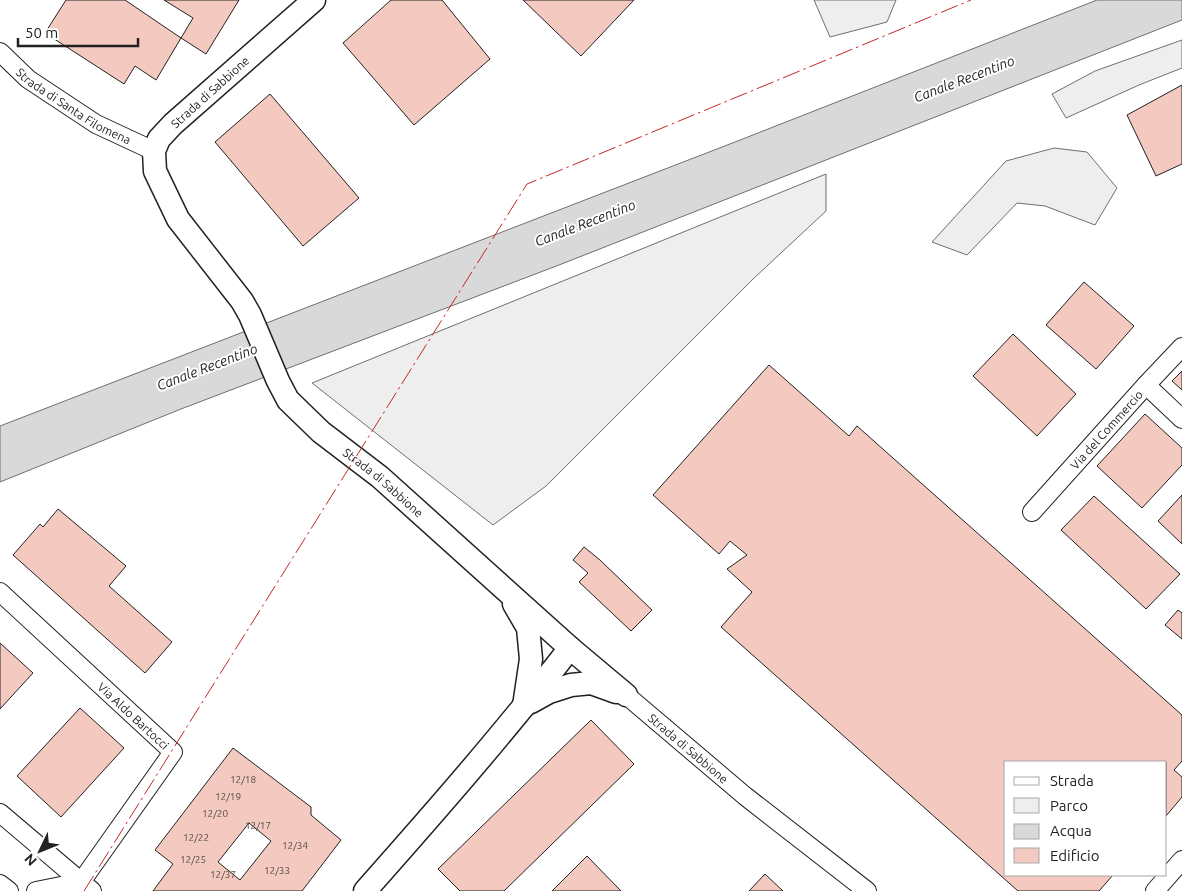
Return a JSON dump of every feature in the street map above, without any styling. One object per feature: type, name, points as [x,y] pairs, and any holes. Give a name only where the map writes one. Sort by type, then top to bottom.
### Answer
[{"type":"main road","name":"Strada di Sabbione","points":[[314,0],[173,124],[159,139],[154,151],[155,171],[178,219],[242,301],[288,400],[321,432],[380,477],[570,648],[626,695]]},
{"type":"main road","points":[[505,588],[528,628],[531,659],[524,707]]},
{"type":"main road","points":[[365,891],[524,707],[570,648]]},
{"type":"main road","points":[[524,707],[549,692],[571,685],[591,683],[626,695]]},
{"type":"street","name":"Strada di Santa Filomena","points":[[0,52],[28,79],[96,124],[154,151]]},
{"type":"street","name":"Via del Commercio","points":[[1032,512],[1182,347]]},
{"type":"street","points":[[1146,385],[1182,419]]},
{"type":"street","name":"Via Aldo Bartocci","points":[[0,592],[173,752],[87,886]]},
{"type":"street","name":"Strada di Sabbione","points":[[626,695],[746,796],[867,891]]},
{"type":"street","points":[[0,813],[87,886]]},
{"type":"street","points":[[1155,891],[1182,860]]},
{"type":"street","points":[[0,884],[9,891]]},
{"type":"street","points":[[36,891],[87,886]]},
{"type":"green space","points":[[814,0],[896,0],[887,22],[830,37]]},
{"type":"green space","points":[[1182,40],[1182,68],[1066,118],[1052,94],[1095,71]]},
{"type":"green space","points":[[1054,148],[1087,152],[1117,188],[1095,225],[1045,206],[1017,203],[967,255],[932,242],[1006,161]]},
{"type":"green space","points":[[826,174],[826,211],[752,280],[546,486],[493,525],[312,383]]},
{"type":"water","name":"Canale Recentino","points":[[1097,0],[1182,0],[1182,20],[559,265],[181,409],[0,482],[0,426]]},
{"type":"building","points":[[66,0],[125,0],[181,38],[156,80],[135,66],[124,84],[45,33]]},
{"type":"building","points":[[164,0],[239,0],[206,54],[181,38],[193,18]]},
{"type":"building","points":[[391,0],[442,0],[490,59],[414,125],[343,43]]},
{"type":"building","points":[[523,0],[634,0],[581,56]]},
{"type":"building","points":[[1182,85],[1182,164],[1156,176],[1127,115]]},
{"type":"building","points":[[270,94],[359,198],[303,246],[215,142]]},
{"type":"building","points":[[1084,282],[1134,326],[1096,369],[1046,325]]},
{"type":"building","points":[[1013,334],[1076,394],[1037,436],[973,376]]},
{"type":"building","points":[[769,365],[849,436],[857,426],[1182,715],[1182,761],[1174,770],[1182,777],[1182,797],[1167,815],[1167,761],[1004,761],[1004,876],[1112,876],[1099,891],[1018,891],[721,627],[752,592],[727,569],[747,555],[730,541],[719,554],[653,495]]},
{"type":"building","points":[[1182,371],[1182,390],[1172,381]]},
{"type":"building","points":[[1145,414],[1182,448],[1182,465],[1142,508],[1097,466]]},
{"type":"building","points":[[1182,495],[1182,544],[1158,521]]},
{"type":"building","points":[[1094,496],[1180,574],[1146,609],[1061,530]]},
{"type":"building","points":[[58,509],[126,566],[109,586],[172,642],[145,673],[13,555],[40,524],[43,527]]},
{"type":"building","points":[[584,547],[652,610],[631,631],[579,582],[588,573],[573,560]]},
{"type":"building","points":[[1178,610],[1182,613],[1182,639],[1165,625]]},
{"type":"building","points":[[0,643],[33,673],[0,709]]},
{"type":"building","points":[[80,708],[124,748],[61,817],[17,776]]},
{"type":"building","points":[[591,720],[634,764],[504,891],[460,891],[438,869]]},
{"type":"building","points":[[233,748],[311,807],[311,815],[341,840],[302,891],[153,891],[173,864],[155,850]],"holes":[[[249,823],[271,841],[240,880],[218,862]]]},
{"type":"building","points":[[587,856],[621,891],[552,891]]},
{"type":"building","points":[[765,874],[783,891],[749,891]]},
{"type":"power","points":[[84,891],[527,184],[971,0]]}]
